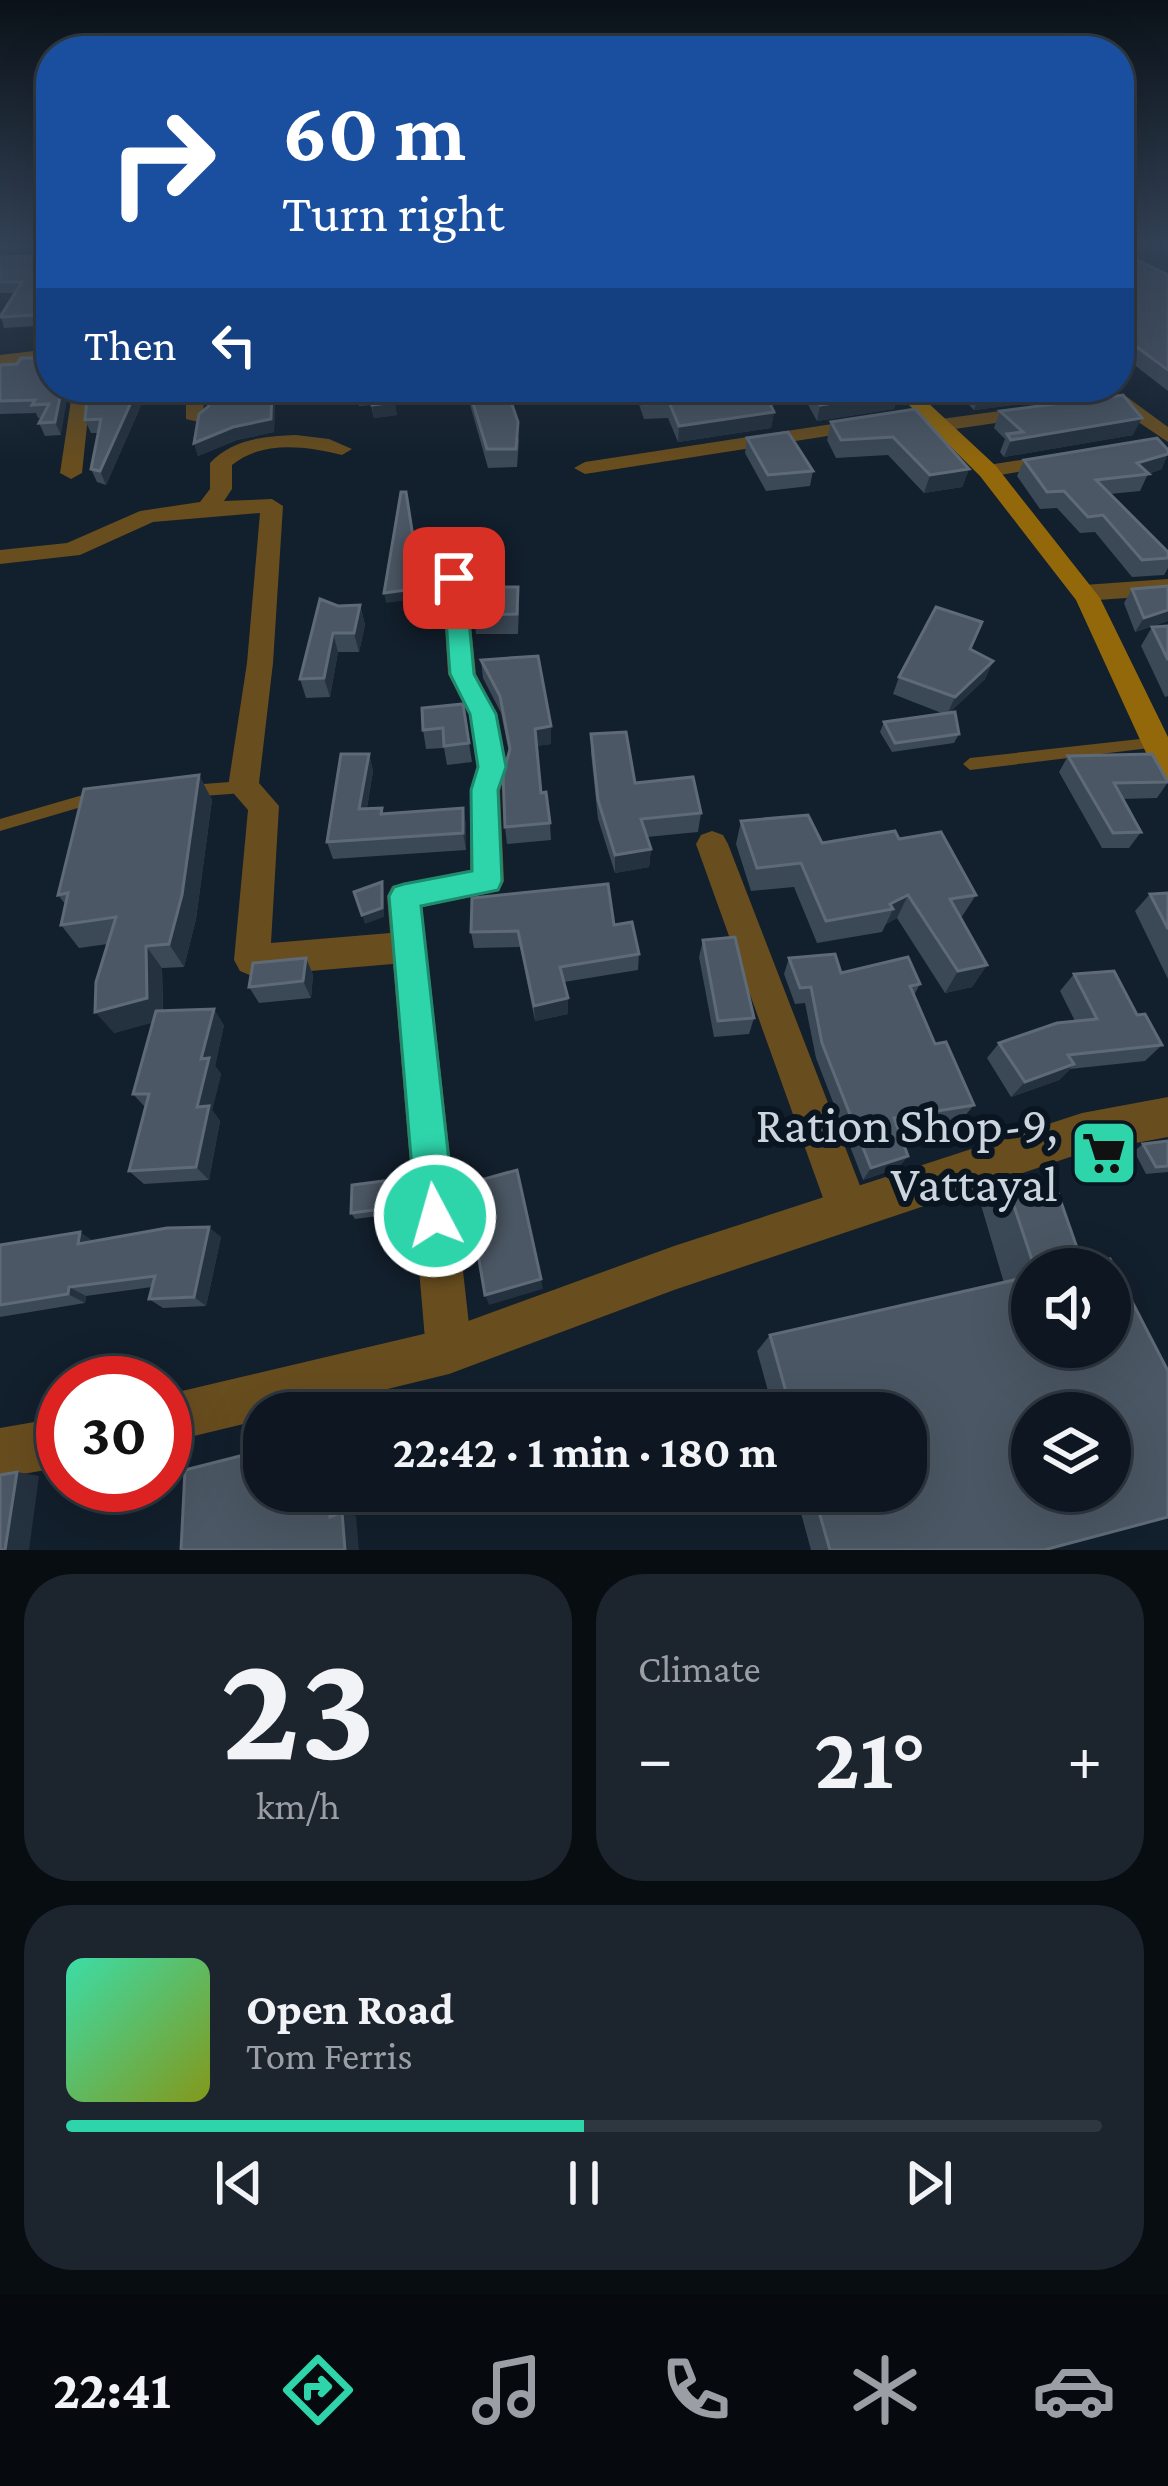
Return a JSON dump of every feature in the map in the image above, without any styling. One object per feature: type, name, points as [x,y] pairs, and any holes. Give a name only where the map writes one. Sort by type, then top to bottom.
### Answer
[{"type":"main road","points":[[908,402],[918,419],[988,471],[1084,593],[1168,768]]},
{"type":"street","points":[[0,360],[36,356]]},
{"type":"street","points":[[70,473],[80,402]]},
{"type":"street","points":[[196,402],[196,419]]},
{"type":"street","points":[[1092,404],[1111,402]]},
{"type":"street","points":[[1121,402],[1161,440]]},
{"type":"street","points":[[585,468],[918,419],[1057,410]]},
{"type":"street","points":[[207,508],[220,489],[221,463],[232,453],[304,440],[341,449]]},
{"type":"street","points":[[988,471],[1089,456]]},
{"type":"street","points":[[0,557],[72,550],[148,516],[272,506],[260,663],[243,788],[264,806],[252,960],[408,946]]},
{"type":"street","points":[[449,1351],[404,896],[487,881],[484,790],[492,767],[483,714],[462,674],[454,578]]},
{"type":"street","points":[[1084,593],[1168,587]]},
{"type":"street","points":[[712,844],[848,1210]]},
{"type":"street","points":[[192,1413],[449,1351],[1082,1133],[1168,1117]]},
{"type":"street","points":[[1,1455],[36,1448]]},
{"type":"lane","points":[[970,764],[1159,742]]},
{"type":"lane","points":[[172,792],[243,788]]},
{"type":"lane","points":[[0,825],[85,799],[124,795]]},
{"type":"building","points":[[1134,317],[1168,317],[1168,370],[1134,345]]},
{"type":"building","points":[[21,358],[36,358],[36,402],[59,402],[55,422],[39,423],[49,404],[0,401],[0,365],[17,364]]},
{"type":"building","points":[[87,402],[131,402],[100,471],[91,469],[101,419],[85,420]]},
{"type":"building","points":[[209,402],[272,402],[271,419],[233,427],[194,443],[199,414]]},
{"type":"building","points":[[473,402],[511,402],[518,422],[516,449],[487,449]]},
{"type":"building","points":[[669,402],[769,402],[774,412],[679,426]]},
{"type":"building","points":[[1069,402],[1129,402],[1142,418],[1011,440],[1007,434],[1023,432],[1000,411]]},
{"type":"building","points":[[915,409],[969,469],[930,475],[893,437],[841,440],[831,422]]},
{"type":"building","points":[[788,432],[813,471],[768,475],[747,438]]},
{"type":"building","points":[[1157,438],[1168,454],[1137,463],[1149,474],[1096,480],[1168,552],[1168,558],[1142,560],[1103,515],[1088,517],[1064,491],[1047,492],[1024,460]]},
{"type":"building","points":[[401,492],[406,492],[421,588],[384,593]]},
{"type":"building","points":[[1168,586],[1168,610],[1144,618],[1132,589]]},
{"type":"building","points":[[475,587],[518,587],[517,614],[474,615]]},
{"type":"building","points":[[320,599],[338,606],[360,605],[354,633],[333,633],[324,678],[300,679]]},
{"type":"building","points":[[936,607],[982,622],[970,649],[993,661],[955,697],[899,677]]},
{"type":"building","points":[[1168,626],[1168,660],[1152,627]]},
{"type":"building","points":[[538,656],[551,726],[535,729],[541,793],[546,792],[550,823],[505,827],[503,774],[510,749],[500,696],[481,660]]},
{"type":"building","points":[[463,704],[469,743],[444,746],[443,728],[423,730],[422,708]]},
{"type":"building","points":[[955,712],[959,734],[895,743],[884,722]]},
{"type":"building","points":[[626,732],[635,783],[693,777],[701,813],[641,819],[651,849],[615,855],[598,800],[591,734]]},
{"type":"building","points":[[341,754],[369,754],[359,809],[382,808],[381,814],[463,808],[463,833],[327,842]]},
{"type":"building","points":[[1152,754],[1168,782],[1114,783],[1141,832],[1113,833],[1068,756]]},
{"type":"building","points":[[199,775],[182,895],[169,944],[146,946],[147,998],[95,1012],[96,982],[116,917],[61,925],[68,893],[58,895],[84,789]]},
{"type":"building","points":[[808,815],[822,843],[895,831],[899,839],[941,832],[976,895],[950,899],[987,965],[958,971],[908,895],[890,904],[893,909],[826,921],[801,863],[757,868],[741,821]]},
{"type":"building","points":[[382,882],[382,908],[362,915],[354,892]]},
{"type":"building","points":[[608,884],[614,925],[632,922],[639,954],[560,967],[568,998],[534,1006],[518,931],[471,932],[472,898]]},
{"type":"building","points":[[1168,893],[1168,929],[1150,894]]},
{"type":"building","points":[[735,937],[754,1018],[718,1021],[703,940]]},
{"type":"building","points":[[835,954],[841,973],[908,957],[920,984],[910,986],[935,1044],[946,1042],[974,1105],[894,1118],[908,1156],[871,1168],[822,1043],[811,987],[800,988],[789,958]]},
{"type":"building","points":[[306,958],[303,981],[249,987],[253,963]]},
{"type":"building","points":[[1114,971],[1137,1015],[1145,1014],[1162,1045],[1068,1055],[1074,1064],[1025,1082],[999,1043],[1057,1023],[1097,1019],[1074,974]]},
{"type":"building","points":[[214,1009],[201,1059],[209,1058],[197,1107],[209,1106],[196,1167],[129,1171],[149,1094],[133,1094],[156,1011]]},
{"type":"building","points":[[1168,1141],[1168,1166],[1156,1167],[1143,1144]]},
{"type":"building","points":[[517,1170],[541,1279],[485,1295],[466,1184]]},
{"type":"building","points":[[1053,1179],[1077,1248],[1028,1248],[1006,1182]]},
{"type":"building","points":[[391,1180],[390,1208],[351,1213],[352,1185]]},
{"type":"building","points":[[209,1227],[194,1297],[149,1299],[155,1276],[69,1287],[68,1294],[0,1305],[0,1245],[80,1232],[78,1244],[167,1228]]},
{"type":"building","points":[[1011,1281],[1011,1368],[1131,1368],[1131,1300],[1168,1371],[1168,1517],[1044,1550],[830,1550],[819,1512],[927,1512],[927,1392],[786,1392],[770,1335]]},
{"type":"building","points":[[243,1455],[243,1512],[330,1512],[330,1517],[342,1512],[345,1550],[181,1550],[183,1512],[192,1512],[192,1468]]},
{"type":"building","points":[[17,1472],[5,1550],[0,1550],[0,1475]]},
{"type":"place","name":"Ration Shop-9, Vattayal","points":[[1104,1153]]},
{"type":"route","points":[[435,1216],[404,896],[487,881],[484,790],[492,767],[483,714],[462,674],[454,578]]}]
